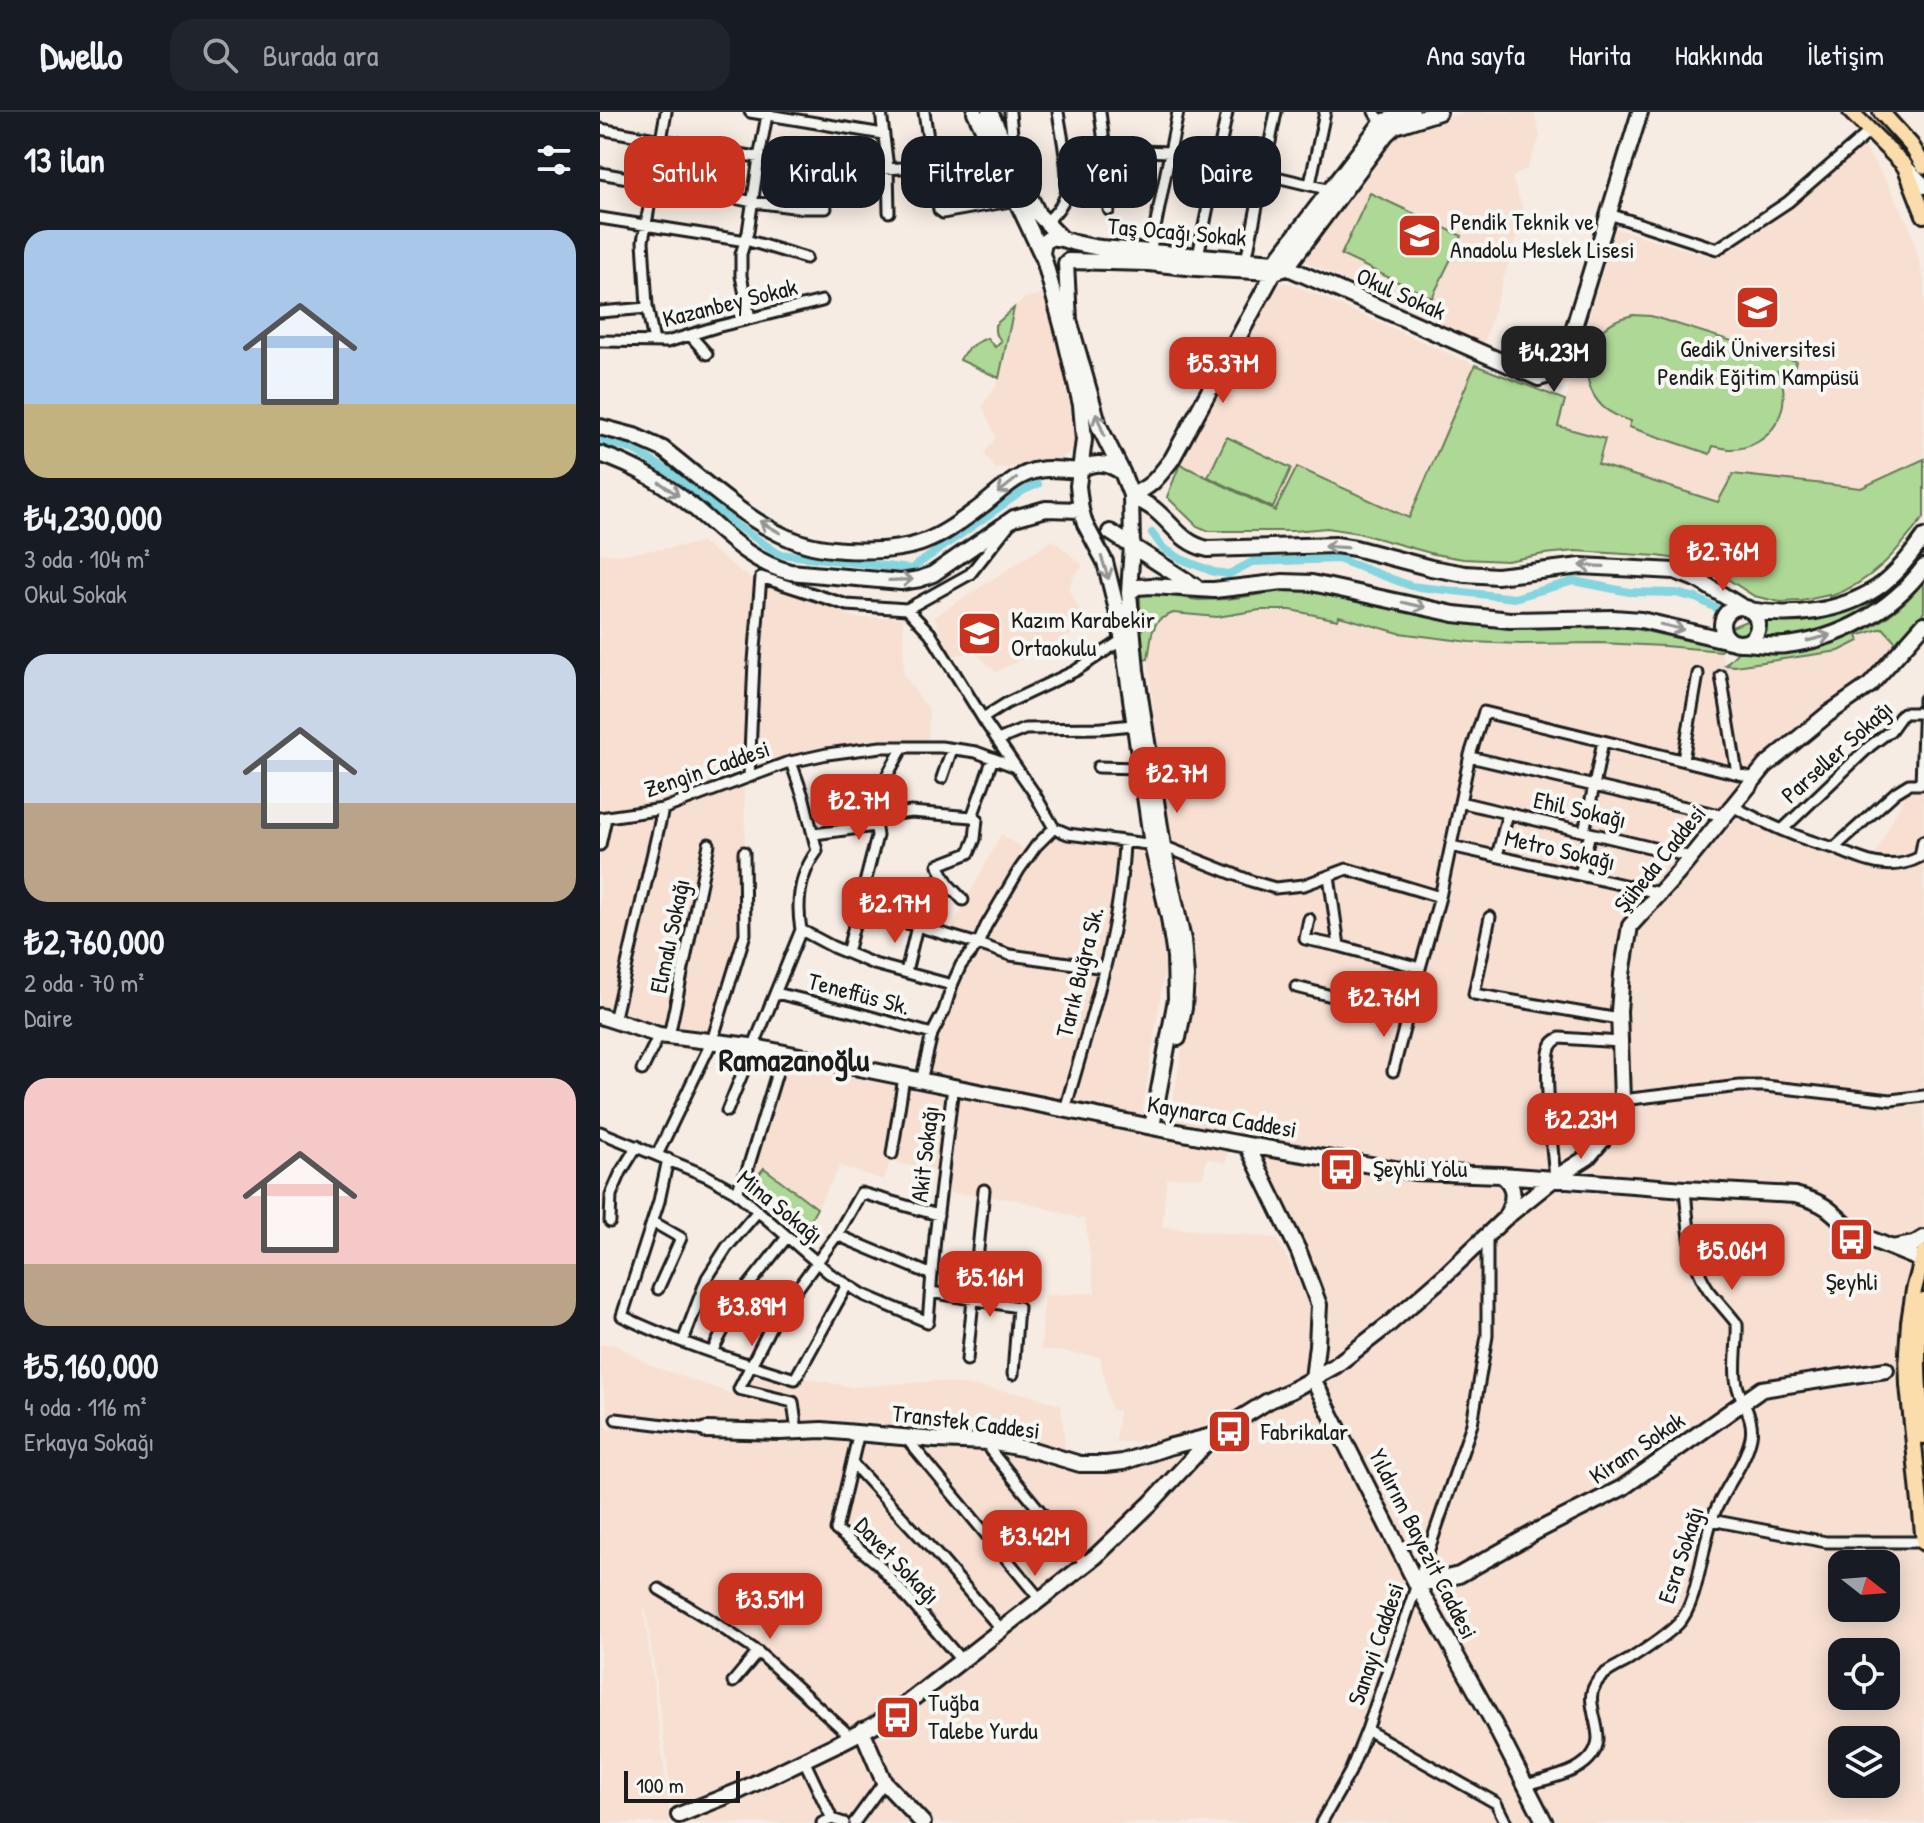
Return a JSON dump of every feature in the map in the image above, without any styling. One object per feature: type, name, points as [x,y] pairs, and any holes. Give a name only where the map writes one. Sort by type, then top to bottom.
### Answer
[{"type":"main road","points":[[1851,112],[1905,166],[1924,215]]},
{"type":"main road","points":[[1881,112],[1923,162]]},
{"type":"main road","points":[[1922,1262],[1909,1322],[1907,1352],[1924,1543]]},
{"type":"main road","points":[[1924,1301],[1919,1324],[1924,1436]]},
{"type":"street","points":[[663,136],[666,112]]},
{"type":"street","points":[[750,112],[883,134]]},
{"type":"street","points":[[881,112],[888,168],[889,212]]},
{"type":"street","points":[[924,112],[928,136]]},
{"type":"street","points":[[975,112],[986,136]]},
{"type":"street","points":[[990,112],[1001,136]]},
{"type":"street","points":[[1010,112],[1013,136]]},
{"type":"street","points":[[1045,223],[1067,194],[1058,112]]},
{"type":"street","points":[[1100,112],[1103,136]]},
{"type":"street","points":[[1150,258],[1178,112]]},
{"type":"street","points":[[1222,136],[1227,112]]},
{"type":"street","points":[[1271,136],[1276,112]]},
{"type":"street","points":[[1310,184],[1325,112]]},
{"type":"street","points":[[1335,193],[1378,117],[1412,112]]},
{"type":"street","points":[[1131,495],[1146,490],[1172,459],[1278,267],[1335,193],[1395,126],[1439,112]]},
{"type":"street","name":"Okul Sokak","points":[[1278,267],[1539,378],[1548,376],[1565,356],[1640,112]]},
{"type":"street","points":[[750,318],[741,276],[741,254],[746,241],[767,115]]},
{"type":"street","points":[[600,129],[639,136]]},
{"type":"street","points":[[1609,214],[1717,249],[1788,202],[1869,132]]},
{"type":"street","points":[[1157,152],[1171,152]]},
{"type":"street","points":[[745,155],[839,172],[901,167]]},
{"type":"street","points":[[1905,166],[1924,186]]},
{"type":"street","points":[[600,173],[624,177]]},
{"type":"street","points":[[1281,178],[1335,193]]},
{"type":"street","points":[[745,200],[761,203]]},
{"type":"street","points":[[649,208],[643,265],[654,342]]},
{"type":"street","points":[[939,208],[943,213],[971,208]]},
{"type":"street","points":[[1019,208],[1043,257],[1081,405],[1084,440],[1078,491],[1083,517],[1105,562],[1120,622],[1140,768],[1183,940],[1186,976],[1184,1008],[1157,1128]]},
{"type":"street","points":[[1035,208],[1045,223],[1070,246],[1067,262],[1069,320],[1099,426],[1131,495],[1129,593],[1157,845]]},
{"type":"street","points":[[1197,262],[1208,208]]},
{"type":"street","points":[[1246,266],[1257,208]]},
{"type":"street","points":[[600,220],[746,241],[806,258]]},
{"type":"street","points":[[1043,257],[1043,247],[1047,241],[1053,237],[1062,238]]},
{"type":"street","name":"Taş Ocağı Sokak","points":[[1062,238],[1150,258],[1278,267]]},
{"type":"street","points":[[1043,257],[1054,266],[1067,262]]},
{"type":"street","name":"Taş Ocağı Sokak","points":[[1067,262],[1150,258]]},
{"type":"street","name":"Kazanbey Sokak","points":[[600,341],[673,341],[822,301]]},
{"type":"street","points":[[600,312],[647,308]]},
{"type":"street","points":[[690,335],[707,354]]},
{"type":"street","points":[[600,427],[651,442],[762,523],[797,542],[827,549],[881,549],[924,543],[945,532],[1020,476],[1040,469],[1080,470],[1103,464],[1122,472]]},
{"type":"street","points":[[600,454],[640,469],[684,500],[751,556],[774,569],[901,582],[920,579],[933,574],[1014,518],[1046,509],[1083,517],[1096,529],[1110,532],[1199,589]]},
{"type":"street","points":[[1131,495],[1155,510],[1183,538],[1208,549],[1336,545],[1431,568],[1497,576],[1581,566],[1675,571],[1698,580],[1754,615],[1757,626],[1752,637],[1736,642]]},
{"type":"street","points":[[1110,532],[1123,525],[1132,512]]},
{"type":"street","points":[[749,777],[761,577],[847,605],[907,609],[970,574],[1014,518]]},
{"type":"street","points":[[1736,642],[1723,632],[1722,621],[1733,609],[1768,614],[1811,612],[1847,603],[1878,587],[1906,561],[1924,537]]},
{"type":"street","points":[[1129,593],[1137,587],[1152,586],[1228,589],[1283,582],[1312,583],[1454,614],[1510,620],[1641,620],[1736,642],[1785,645],[1848,629],[1896,597],[1924,567]]},
{"type":"street","points":[[907,609],[930,633],[1054,828],[1068,834],[1157,845],[1275,888],[1304,885],[1347,869],[1440,897]]},
{"type":"street","name":"Şüheda Caddesi","points":[[1555,1178],[1588,1157],[1616,1122],[1622,1100],[1619,1019],[1622,974],[1630,926],[1765,766],[1828,714],[1870,685],[1924,624]]},
{"type":"street","points":[[983,718],[1007,703],[1075,671],[1122,640]]},
{"type":"street","points":[[1683,760],[1698,674]]},
{"type":"street","points":[[1721,676],[1737,773]]},
{"type":"street","points":[[1834,848],[1896,792],[1909,784],[1922,784],[1924,699]]},
{"type":"street","points":[[1393,1071],[1440,897],[1470,757],[1484,712],[1755,778]]},
{"type":"street","name":"Parseller Sokağı","points":[[1782,830],[1870,746],[1890,731],[1903,713],[1923,713]]},
{"type":"street","points":[[998,740],[1025,729],[1133,725]]},
{"type":"street","points":[[1580,875],[1603,741]]},
{"type":"street","name":"Zengin Caddesi","points":[[603,818],[663,809],[791,762],[881,747],[976,752],[1016,767]]},
{"type":"street","points":[[847,953],[877,836],[878,796],[903,747]]},
{"type":"street","points":[[942,778],[952,749]]},
{"type":"street","points":[[1470,757],[1594,786],[1728,811],[1834,848],[1870,864],[1895,866],[1910,863],[1920,857],[1923,841]]},
{"type":"street","points":[[972,817],[993,758]]},
{"type":"street","points":[[727,1111],[801,930],[798,913],[801,888],[805,870],[817,851],[791,762]]},
{"type":"street","points":[[1098,767],[1140,768]]},
{"type":"street","name":"Ehil Sokağı","points":[[1460,802],[1691,857]]},
{"type":"street","points":[[607,1018],[663,809]]},
{"type":"street","points":[[814,834],[911,812],[977,819],[975,839],[969,853],[938,865],[949,885],[963,900]]},
{"type":"street","points":[[1497,856],[1508,813]]},
{"type":"street","points":[[600,845],[603,818]]},
{"type":"street","points":[[921,1081],[932,1034],[961,965],[978,944],[1019,870],[1054,828]]},
{"type":"street","name":"Tarık Buğra Sk.","points":[[1065,1110],[1105,968],[1123,874],[1124,841]]},
{"type":"street","name":"Elmalı Sokağı","points":[[642,1070],[664,1035],[709,844]]},
{"type":"street","name":"Metro Sokağı","points":[[1451,846],[1659,893]]},
{"type":"street","points":[[657,1155],[712,1041],[745,934],[744,852]]},
{"type":"street","points":[[1329,876],[1339,946]]},
{"type":"street","points":[[859,909],[1010,955],[1105,968]]},
{"type":"street","points":[[1490,917],[1474,994],[1619,1019]]},
{"type":"street","points":[[1309,919],[1305,939],[1420,968]]},
{"type":"street","points":[[906,972],[917,926]]},
{"type":"street","points":[[801,930],[874,964],[952,985]]},
{"type":"street","points":[[1296,987],[1407,1015]]},
{"type":"street","name":"Teneffüs Sk.","points":[[776,993],[932,1034]]},
{"type":"street","name":"Kaynarca Caddesi","points":[[607,1018],[664,1035],[754,1047],[1157,1128],[1414,1172],[1555,1178],[1795,1195],[1812,1199],[1850,1229],[1922,1262]]},
{"type":"street","points":[[1555,1178],[1548,1076],[1550,1049],[1556,1040],[1564,1037],[1620,1042]]},
{"type":"street","points":[[736,1192],[747,1171],[783,1053]]},
{"type":"street","points":[[892,1154],[904,1077]]},
{"type":"street","points":[[1622,1100],[1740,1086],[1891,1100],[1924,1096]]},
{"type":"street","name":"Akit Sokağı","points":[[928,1322],[953,1087]]},
{"type":"street","name":"Mina Sokağı","points":[[600,1132],[707,1176],[736,1192],[817,1263],[847,1285],[928,1322]]},
{"type":"street","points":[[1247,1145],[1299,1252],[1319,1305],[1313,1379]]},
{"type":"street","points":[[610,1222],[611,1195],[637,1146]]},
{"type":"street","points":[[668,1159],[653,1222],[622,1316],[712,1352],[795,1379],[847,1285]]},
{"type":"street","points":[[1501,1175],[1510,1183],[1514,1195],[1504,1219]]},
{"type":"street","name":"Transtek Caddesi","points":[[616,1419],[706,1430],[822,1430],[989,1442],[1033,1450],[1080,1464],[1123,1462],[1212,1436],[1268,1401],[1335,1366],[1388,1325],[1504,1219],[1555,1178]]},
{"type":"street","name":"Esra Sokağı","points":[[1525,1785],[1566,1774],[1586,1761],[1596,1746],[1598,1735],[1591,1697],[1595,1685],[1604,1674],[1631,1659],[1679,1624],[1695,1587],[1711,1520],[1739,1468],[1751,1437],[1750,1413],[1736,1380],[1737,1324],[1707,1287],[1696,1263],[1685,1189]]},
{"type":"street","points":[[967,1360],[984,1190]]},
{"type":"street","points":[[797,1431],[793,1402],[739,1389],[774,1320],[837,1235],[861,1193],[938,1215]]},
{"type":"street","points":[[683,1341],[707,1278],[727,1247],[758,1211]]},
{"type":"street","points":[[653,1222],[681,1238],[658,1289]]},
{"type":"street","points":[[837,1235],[932,1275]]},
{"type":"street","points":[[712,1352],[742,1294],[787,1237]]},
{"type":"street","name":"Sanayi Caddesi","points":[[1321,1823],[1350,1772],[1367,1730],[1472,1424],[1487,1336],[1487,1237]]},
{"type":"street","points":[[1892,1248],[1914,1244],[1924,1238]]},
{"type":"street","points":[[931,1292],[1018,1307],[1013,1374]]},
{"type":"street","points":[[1907,1352],[1886,1370],[1908,1385]]},
{"type":"street","name":"Kiram Sokak","points":[[1417,1585],[1459,1575],[1622,1488],[1762,1389],[1886,1370]]},
{"type":"street","name":"Yıldırım Bayezit Caddesi","points":[[1313,1379],[1417,1585],[1545,1823]]},
{"type":"street","name":"Davet Sokağı","points":[[859,1432],[836,1530],[878,1564],[961,1660]]},
{"type":"street","points":[[679,1815],[804,1760],[878,1723],[903,1706],[1085,1563],[1151,1503],[1212,1436]]},
{"type":"street","points":[[906,1438],[1039,1598]]},
{"type":"street","points":[[989,1442],[990,1450],[1085,1563]]},
{"type":"street","points":[[852,1463],[1001,1629]]},
{"type":"street","points":[[1711,1520],[1826,1542],[1924,1543]]},
{"type":"street","points":[[659,1589],[758,1652],[856,1733],[884,1782],[923,1823]]},
{"type":"street","points":[[733,1682],[758,1652]]},
{"type":"street","points":[[1367,1730],[1496,1803],[1506,1823]]},
{"type":"street","points":[[804,1760],[827,1821],[844,1823]]},
{"type":"street","points":[[854,1823],[884,1782]]},
{"type":"shaded area","name":"Pendik Teknik ve Anadolu Meslek Lisesi","points":[[1466,112],[1534,112],[1540,136],[1527,169],[1512,177],[1524,212],[1483,346],[1303,260],[1399,131]]},
{"type":"shaded area","name":"Gedik Üniversitesi Pendik Eğitim Kampüsü","points":[[1864,147],[1887,181],[1909,224],[1924,279],[1924,334],[1921,336],[1924,349],[1924,459],[1862,488],[1733,474],[1719,502],[1597,464],[1558,426],[1615,228],[1715,258],[1804,196]]},
{"type":"shaded area","points":[[1290,283],[1475,365],[1410,518],[1297,467],[1275,511],[1180,464],[1275,287]]},
{"type":"shaded area","points":[[1052,292],[1078,433],[1071,451],[1063,457],[996,469],[984,454],[996,437],[982,406],[997,384],[1014,308],[1025,298]]},
{"type":"shaded area","points":[[1053,540],[1083,566],[1075,574],[1069,589],[1087,627],[996,672],[974,651],[951,656],[934,617]]},
{"type":"shaded area","points":[[703,543],[756,581],[857,618],[903,617],[904,675],[929,710],[928,754],[880,753],[828,759],[744,783],[747,932],[710,1053],[657,1047],[662,1032],[600,1010],[600,553],[617,555]]},
{"type":"shaded area","points":[[1260,610],[1291,610],[1338,620],[1338,616],[1399,633],[1470,642],[1599,643],[1721,651],[1725,665],[1735,666],[1785,659],[1884,628],[1906,651],[1840,713],[1764,774],[1733,816],[1868,869],[1908,788],[1924,789],[1924,1239],[1903,1388],[1924,1558],[1924,1823],[675,1823],[646,1609],[669,1823],[600,1823],[600,1397],[606,1425],[611,1432],[600,1370],[600,1345],[614,1344],[652,1366],[733,1394],[744,1366],[851,1387],[936,1381],[1025,1394],[1061,1405],[1066,1457],[1119,1458],[1165,1441],[1116,1442],[1119,1411],[1111,1410],[1100,1357],[1041,1349],[1044,1295],[1095,1293],[1085,1220],[1019,1200],[932,1191],[935,1172],[890,1161],[884,1180],[840,1166],[808,1225],[741,1167],[780,1047],[917,1074],[947,980],[973,938],[950,931],[1001,834],[1026,851],[1047,829],[1070,842],[1145,848],[1168,948],[1142,1115],[926,1077],[1069,1120],[1228,1151],[1226,1163],[1207,1159],[1203,1177],[1167,1178],[1162,1227],[1277,1238],[1311,1306],[1305,1376],[1320,1369],[1330,1309],[1249,1139],[1169,1120],[1193,989],[1190,953],[1170,857],[1148,659],[1152,633],[1160,619],[1173,613],[1217,617]]},
{"type":"green space","points":[[1370,193],[1462,236],[1432,298],[1341,255]]},
{"type":"green space","points":[[1014,308],[999,378],[960,360],[971,346],[987,338],[995,347],[1001,341],[995,332],[995,325]]},
{"type":"green space","points":[[1633,315],[1651,316],[1796,361],[1792,374],[1778,371],[1784,398],[1776,423],[1768,434],[1745,447],[1731,449],[1713,446],[1710,454],[1629,427],[1631,421],[1603,407],[1589,385],[1587,361],[1590,349],[1604,329],[1617,320]]},
{"type":"green space","points":[[1475,365],[1565,400],[1558,426],[1605,439],[1598,464],[1718,502],[1733,474],[1861,488],[1924,459],[1924,517],[1893,554],[1858,583],[1829,597],[1780,602],[1754,596],[1715,571],[1685,560],[1657,556],[1576,551],[1507,561],[1463,559],[1327,528],[1209,531],[1197,526],[1167,497],[1180,464],[1275,511],[1297,467],[1409,518]]},
{"type":"green space","points":[[1227,437],[1291,468],[1273,508],[1208,477]]},
{"type":"green space","points":[[1924,546],[1918,563],[1906,577],[1867,610],[1845,622],[1798,635],[1748,635],[1722,631],[1756,617],[1788,621],[1842,611]]},
{"type":"green space","points":[[1924,581],[1924,612],[1896,642],[1883,628],[1857,636],[1859,641],[1839,651],[1725,665],[1739,651],[1791,651],[1817,647],[1865,630],[1906,601]]},
{"type":"green space","points":[[1312,590],[1419,615],[1469,623],[1631,628],[1723,648],[1721,651],[1599,643],[1470,642],[1399,633],[1339,616],[1338,620],[1291,610],[1260,610],[1217,617],[1173,613],[1156,624],[1148,659],[1141,660],[1140,596],[1146,592],[1198,600]]},
{"type":"green space","points":[[764,1168],[817,1208],[808,1225],[755,1179]]},
{"type":"waterway","points":[[600,440],[634,450],[676,476],[737,526],[779,554],[911,569],[1024,490],[1038,484]]},
{"type":"waterway","points":[[1152,533],[1163,548],[1214,572],[1229,574],[1252,562],[1338,559],[1411,586],[1514,598],[1574,581],[1629,592],[1676,593],[1696,598],[1724,612]]},
{"type":"place","name":"Pendik Teknik ve Anadolu Meslek Lisesi","points":[[1419,236]]},
{"type":"place","name":"Gedik Üniversitesi Pendik Eğitim Kampüsü","points":[[1758,307]]},
{"type":"place","name":"Kazım Karabekir Ortaokulu","points":[[980,634]]},
{"type":"place","name":"Şeyhli Yolu","points":[[1342,1169]]},
{"type":"place","name":"Şeyhli","points":[[1852,1240]]},
{"type":"place","name":"Fabrikalar","points":[[1230,1432]]},
{"type":"place","name":"Tuğba Talebe Yurdu","points":[[897,1717]]},
{"type":"district","name":"Ramazanoğlu","points":[[794,1060]]}]
